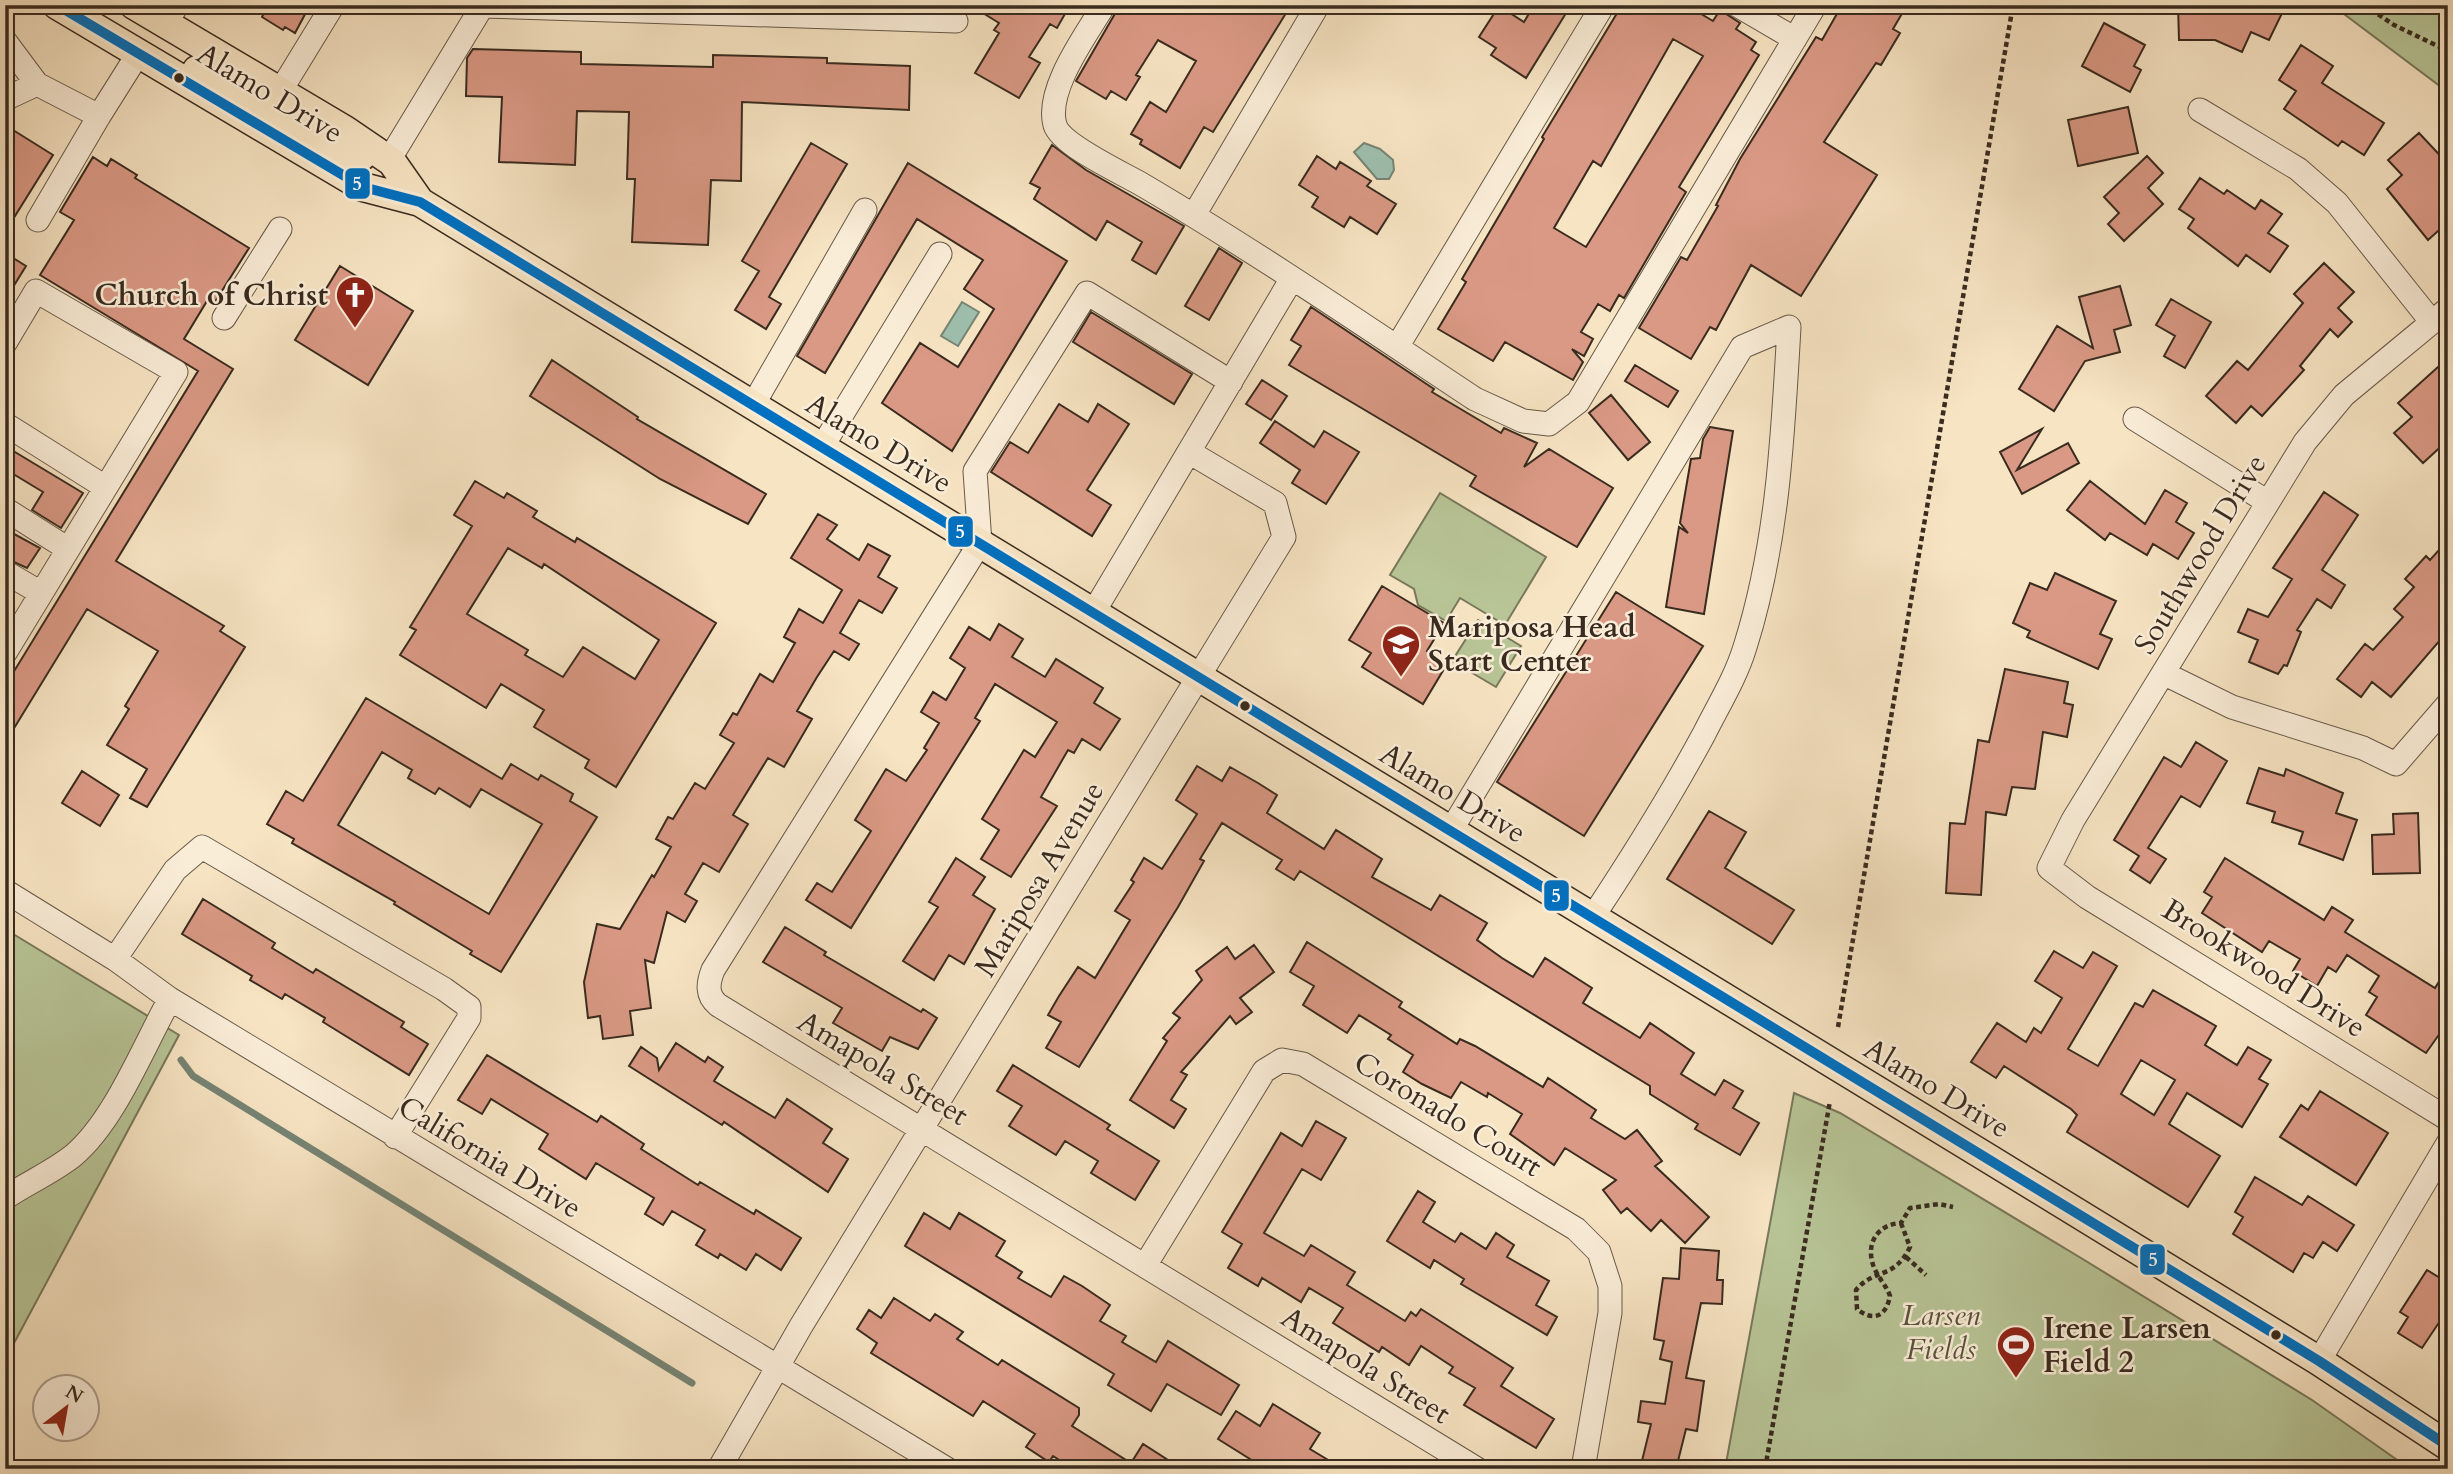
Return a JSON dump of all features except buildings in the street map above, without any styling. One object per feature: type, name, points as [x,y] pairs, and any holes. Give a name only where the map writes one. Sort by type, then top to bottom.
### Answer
[{"type":"main road","name":"Alamo Drive","points":[[57,5],[363,187],[420,202],[1450,832],[1594,915],[2319,1361],[2448,1446]]},
{"type":"main road","name":"Alamo Drive","points":[[134,5],[171,15],[389,160],[420,202]]},
{"type":"main road","points":[[138,54],[185,64],[231,86],[351,154],[389,160]]},
{"type":"street","points":[[281,90],[332,5]]},
{"type":"street","points":[[1104,5],[1057,88],[1052,106],[1056,127],[1073,144],[1194,215],[1475,399],[1522,421],[1549,424],[1578,402],[1815,5]]},
{"type":"street","points":[[1194,215],[1318,5]]},
{"type":"street","points":[[1397,347],[1603,5]]},
{"type":"street","points":[[1737,5],[1795,39]]},
{"type":"street","points":[[389,160],[483,6],[956,21]]},
{"type":"street","points":[[5,41],[37,84],[99,116]]},
{"type":"street","points":[[37,220],[138,54]]},
{"type":"street","points":[[5,99],[37,84]]},
{"type":"street","points":[[2200,110],[2298,169],[2337,203],[2439,315]]},
{"type":"street","points":[[752,405],[865,210]]},
{"type":"street","points":[[224,318],[280,229]]},
{"type":"street","points":[[822,447],[940,254]]},
{"type":"street","points":[[1093,613],[1292,280]]},
{"type":"street","points":[[5,343],[36,291],[176,372],[41,593],[11,629],[5,653]]},
{"type":"street","points":[[980,543],[975,471],[1087,293],[1231,382]]},
{"type":"street","name":"Southwood Drive","points":[[2049,868],[2073,820],[2165,674],[2266,501],[2305,442],[2344,395],[2439,315]]},
{"type":"street","points":[[1450,832],[1742,346],[1789,327],[1783,451],[1768,553],[1745,649],[1718,707],[1660,815],[1594,915]]},
{"type":"street","points":[[2135,419],[2266,501]]},
{"type":"street","points":[[5,424],[106,487]]},
{"type":"street","name":"Mariposa Avenue","points":[[719,1469],[801,1326],[1284,537],[1275,503],[1189,452]]},
{"type":"street","points":[[5,509],[68,549]]},
{"type":"street","name":"Amapola Street","points":[[980,543],[709,979],[710,996],[718,1005],[1146,1264],[1383,1414],[1477,1469]]},
{"type":"street","points":[[5,572],[41,593]]},
{"type":"street","points":[[2165,674],[2232,707],[2363,748],[2396,764],[2448,704]]},
{"type":"street","points":[[115,959],[175,870],[202,847],[444,989],[470,1007],[469,1018],[396,1137]]},
{"type":"street","name":"Brookwood Drive","points":[[2049,868],[2087,897],[2448,1119]]},
{"type":"street","name":"California Drive","points":[[5,891],[115,959],[170,999],[947,1469]]},
{"type":"street","points":[[5,1198],[60,1164],[88,1141],[114,1102],[170,999]]},
{"type":"street","name":"Coronado Court","points":[[1146,1264],[1264,1071],[1275,1062],[1297,1060],[1576,1229],[1599,1252],[1609,1286],[1610,1313],[1583,1468]]},
{"type":"street","points":[[2319,1361],[2448,1143]]},
{"type":"path","points":[[1838,1027],[2013,5]]},
{"type":"path","points":[[2364,5],[2394,25],[2448,51]]},
{"type":"path","points":[[1765,1469],[1830,1101]]},
{"type":"path","points":[[1901,1223],[1910,1247],[1906,1257],[1899,1266],[1878,1276],[1862,1283],[1856,1290],[1857,1310],[1867,1318],[1875,1318],[1888,1304],[1887,1287],[1878,1276],[1872,1263],[1875,1237],[1881,1229],[1901,1223],[1910,1208],[1939,1204],[1953,1207]]},
{"type":"path","points":[[1906,1257],[1926,1275]]},
{"type":"green space","points":[[2332,5],[2448,5],[2448,96],[2441,87]]},
{"type":"green space","points":[[1440,493],[1546,557],[1505,625],[1460,598],[1446,621],[1418,605],[1414,589],[1390,575]]},
{"type":"green space","points":[[1478,620],[1521,646],[1496,687],[1452,661]]},
{"type":"green space","points":[[5,929],[179,1035],[5,1360]]},
{"type":"green space","name":"Larsen Fields","points":[[1794,1093],[1840,1113],[2081,1258],[2312,1400],[2410,1469],[1725,1469]]},
{"type":"shaded area","points":[[1364,143],[1380,149],[1393,160],[1394,170],[1389,179],[1377,179],[1354,152]]},
{"type":"shaded area","points":[[962,302],[979,312],[958,346],[941,336]]},
{"type":"waterway","points":[[181,1060],[193,1076],[692,1383]]},
{"type":"transit line","name":"5","points":[[57,5],[363,187],[420,202],[2319,1361],[2448,1446]]},
{"type":"place","name":"Church of Christ","points":[[355,329]]},
{"type":"place","name":"Mariposa Head Start Center","points":[[1401,678]]},
{"type":"place","name":"Irene Larsen Field 2","points":[[2016,1379]]}]
